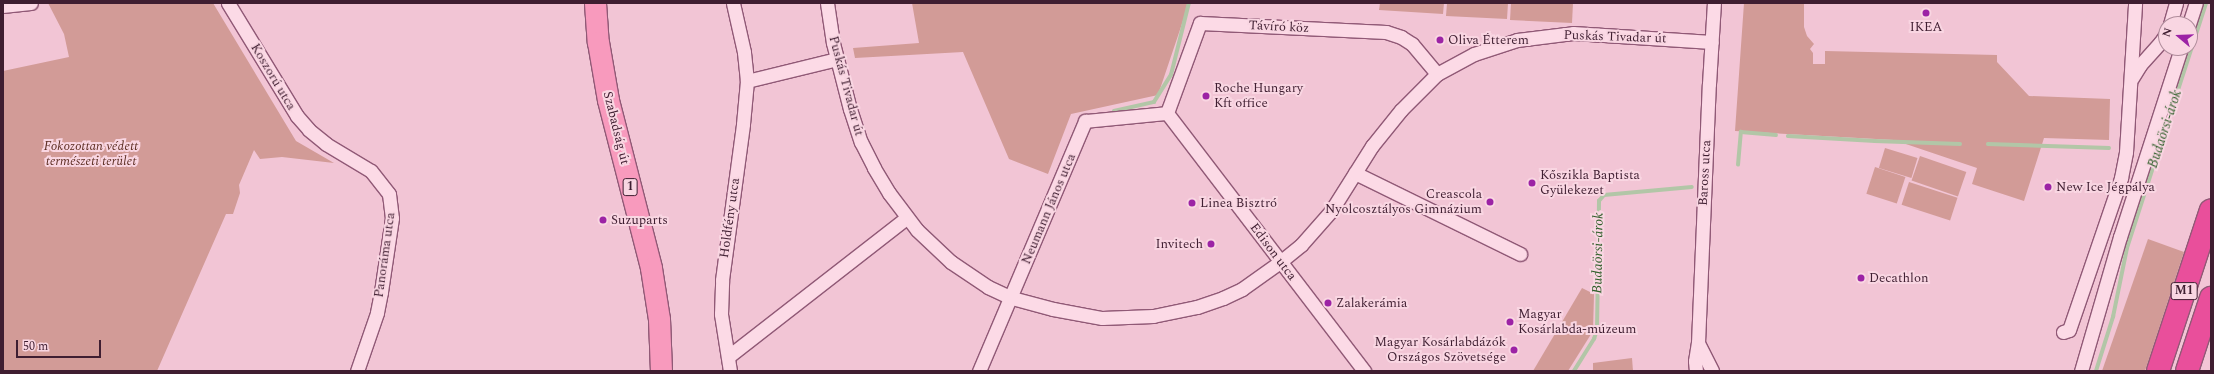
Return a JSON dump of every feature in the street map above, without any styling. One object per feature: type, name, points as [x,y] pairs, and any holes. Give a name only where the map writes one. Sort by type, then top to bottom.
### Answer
[{"type":"highway","name":"M1","points":[[2158,371],[2211,210]]},
{"type":"highway","name":"M1","points":[[2187,371],[2211,298]]},
{"type":"main road","name":"Szabadság út","points":[[595,3],[598,42],[608,100],[651,268],[659,319],[661,371]]},
{"type":"street","points":[[3,6],[31,3]]},
{"type":"street","name":"Koszorú utca","points":[[228,3],[297,116],[309,130],[326,144]]},
{"type":"street","name":"Holdfény utca","points":[[730,371],[729,356],[721,314],[722,280],[743,124],[747,81],[744,52],[733,3]]},
{"type":"street","name":"Puskás Tivadar út","points":[[827,3],[837,60],[850,109],[861,142],[874,168],[906,218],[932,246],[951,262],[988,287],[1012,298],[1053,309],[1102,318],[1153,316],[1176,312],[1223,298],[1242,289],[1301,246],[1331,211],[1372,146],[1401,110],[1437,74],[1474,54],[1517,40],[1573,33],[1712,42]]},
{"type":"street","name":"Baross utca","points":[[1696,371],[1695,361],[1698,343],[1714,3]]},
{"type":"street","points":[[2063,332],[2069,330],[2121,178],[2126,152],[2132,80],[2135,3]]},
{"type":"street","points":[[2172,16],[2176,3]]},
{"type":"street","points":[[2192,16],[2196,3]]},
{"type":"street","name":"Távíró köz","points":[[1167,113],[1200,23],[1386,32],[1401,37],[1412,44],[1437,74]]},
{"type":"street","points":[[2132,80],[2140,65],[2158,45]]},
{"type":"street","points":[[2082,371],[2120,237],[2178,56]]},
{"type":"street","points":[[747,81],[837,60]]},
{"type":"street","name":"Edison utca","points":[[1167,113],[1364,371]]},
{"type":"street","name":"Neumann János utca","points":[[979,371],[1012,298],[1085,121],[1167,113]]},
{"type":"street","name":"Panoráma utca","points":[[326,144],[372,171],[389,194],[392,205],[377,313],[357,371]]},
{"type":"street","points":[[1355,173],[1520,254]]},
{"type":"street","points":[[729,356],[906,218]]},
{"type":"street","name":"Baross utca","points":[[1698,343],[1712,371]]},
{"type":"green space","name":"Fokozottan védett természeti terület","points":[[48,3],[213,3],[296,141],[334,163],[282,157],[260,159],[254,150],[239,185],[240,193],[233,214],[226,214],[157,371],[3,371],[3,71],[69,57],[64,34]]},
{"type":"green space","points":[[912,3],[1189,3],[1158,95],[1071,114],[1048,174],[1009,159],[963,52],[855,58],[853,48],[919,43]]},
{"type":"green space","points":[[1380,3],[1444,3],[1443,14],[1379,10]]},
{"type":"green space","points":[[1447,3],[1508,3],[1507,19],[1446,16]]},
{"type":"green space","points":[[1511,3],[1573,3],[1572,23],[1510,20]]},
{"type":"green space","points":[[1744,3],[1804,3],[1804,27],[1807,36],[1814,44],[1810,49],[1813,53],[1813,64],[1825,64],[1825,51],[1997,55],[1997,62],[2029,96],[2110,99],[2109,140],[2044,138],[2024,201],[1972,184],[1977,168],[1894,140],[1735,131]]},
{"type":"green space","points":[[1885,148],[1918,158],[1911,178],[1879,168]]},
{"type":"green space","points":[[1920,156],[1966,172],[1958,197],[1912,181]]},
{"type":"green space","points":[[1875,167],[1905,177],[1897,204],[1866,194]]},
{"type":"green space","points":[[1909,182],[1958,198],[1950,221],[1902,205]]},
{"type":"green space","points":[[2148,239],[2184,252],[2145,371],[2102,371]]},
{"type":"green space","points":[[1582,288],[1594,294],[1593,331],[1568,371],[1533,371]]},
{"type":"green space","points":[[1632,358],[1633,371],[1593,371],[1593,363]]},
{"type":"waterway","points":[[1114,111],[1154,102],[1171,75],[1189,3]]},
{"type":"waterway","name":"Budaörsi-árok","points":[[2096,371],[2113,317],[2127,248],[2206,3]]},
{"type":"waterway","name":"Budaörsi-árok","points":[[1738,165],[1741,132],[1776,135]]},
{"type":"waterway","name":"Budaörsi-árok","points":[[1788,136],[1960,144]]},
{"type":"waterway","name":"Budaörsi-árok","points":[[1988,144],[2109,148]]},
{"type":"waterway","name":"Budaörsi-árok","points":[[1574,371],[1594,339],[1597,330],[1599,201],[1604,195],[1692,187]]},
{"type":"place","name":"IKEA","points":[[1926,13]]},
{"type":"place","name":"Oliva Étterem","points":[[1440,40]]},
{"type":"place","name":"Roche Hungary Kft office","points":[[1206,96]]},
{"type":"place","name":"Kőszikla Baptista Gyülekezet","points":[[1532,183]]},
{"type":"place","name":"New Ice Jégpálya","points":[[2048,187]]},
{"type":"place","name":"Creascola Nyolcosztályos Gimnázium","points":[[1490,202]]},
{"type":"place","name":"Linea Bisztró","points":[[1192,203]]},
{"type":"place","name":"Suzuparts","points":[[603,220]]},
{"type":"place","name":"Invitech","points":[[1211,244]]},
{"type":"place","name":"Decathlon","points":[[1861,278]]},
{"type":"place","name":"Zalakerámia","points":[[1328,303]]},
{"type":"place","name":"Magyar Kosárlabda-múzeum","points":[[1510,322]]},
{"type":"place","name":"Magyar Kosárlabdázók Országos Szövetsége","points":[[1514,350]]}]
